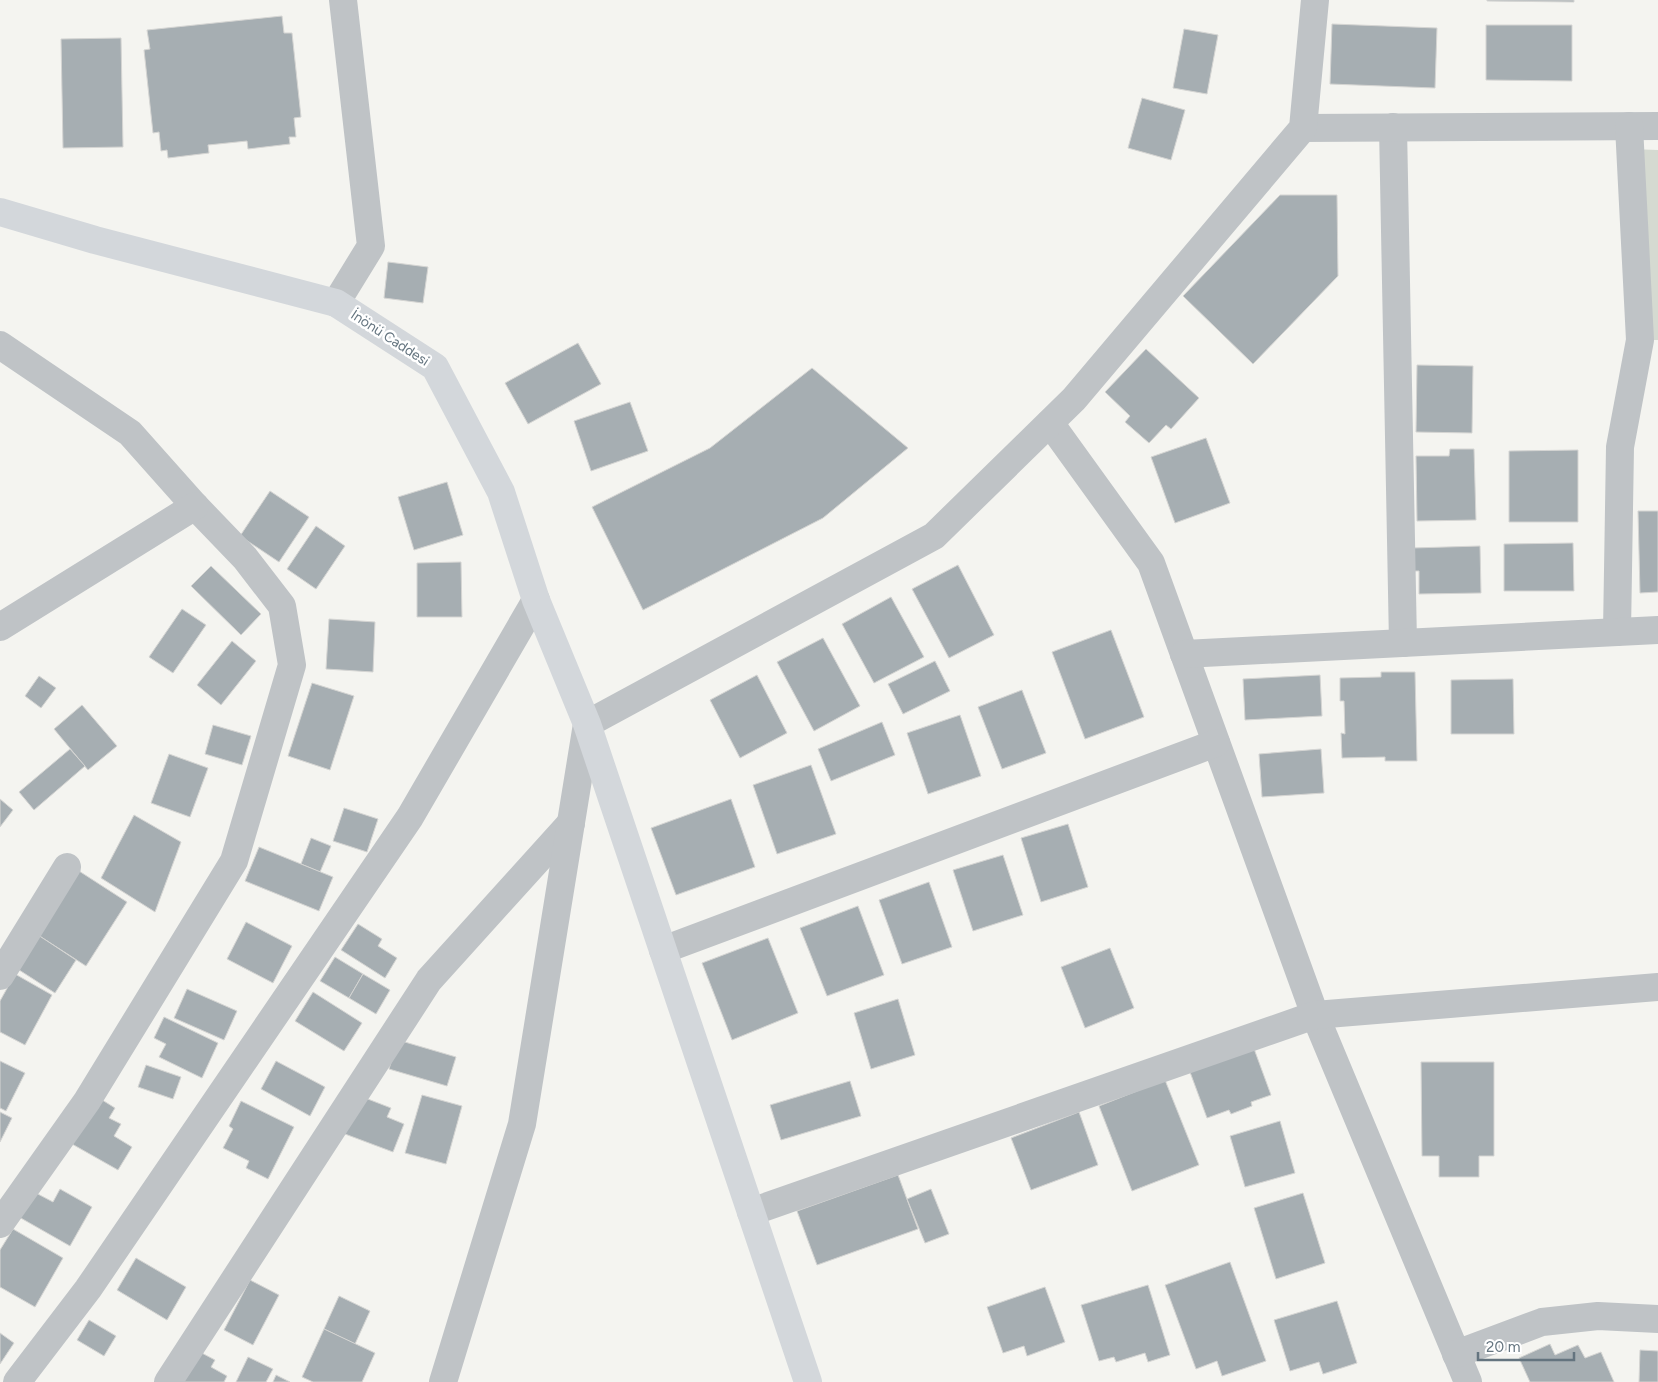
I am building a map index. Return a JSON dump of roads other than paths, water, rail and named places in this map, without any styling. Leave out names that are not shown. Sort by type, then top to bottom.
[{"type":"main road","name":"İnönü Caddesi","points":[[0,212],[96,240],[336,303],[435,367],[501,492],[536,600],[587,724],[808,1382]]},
{"type":"street","points":[[336,303],[371,246],[343,0]]},
{"type":"street","points":[[443,1382],[522,1124],[587,724],[934,536],[1050,423],[1074,399],[1303,128],[1315,0]]},
{"type":"street","points":[[1617,632],[1620,447],[1640,340],[1647,248],[1629,126]]},
{"type":"street","points":[[1303,128],[1658,126]]},
{"type":"street","points":[[1393,127],[1403,643]]},
{"type":"street","points":[[0,344],[130,433],[195,506],[245,558],[282,606],[292,665],[234,861],[87,1101],[0,1224]]},
{"type":"street","points":[[1050,423],[1151,563],[1315,1015],[1468,1382]]},
{"type":"street","points":[[0,627],[195,506]]},
{"type":"street","points":[[17,1382],[88,1289],[410,817],[536,600]]},
{"type":"street","points":[[1184,654],[1658,630]]},
{"type":"street","points":[[663,950],[1216,743]]},
{"type":"street","points":[[168,1382],[429,980],[571,823]]},
{"type":"street","points":[[0,976],[67,867]]},
{"type":"street","points":[[751,1212],[1315,1015],[1658,987]]},
{"type":"street","points":[[1456,1354],[1542,1322],[1598,1316],[1658,1319]]}]
